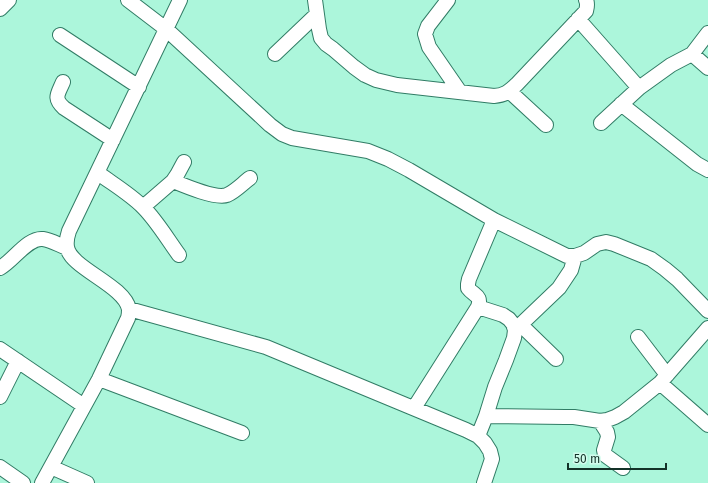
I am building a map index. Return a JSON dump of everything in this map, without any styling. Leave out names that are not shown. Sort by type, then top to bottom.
[{"type":"street","points":[[0,10],[9,0]]},
{"type":"street","points":[[128,0],[166,29],[282,134],[307,141],[368,151],[388,159],[494,220],[567,256],[575,256],[584,253],[597,244],[606,242],[651,259],[677,279],[708,309]]},
{"type":"street","points":[[42,483],[99,379],[128,318],[129,309],[125,301],[117,292],[72,258],[67,248],[66,239],[180,0]]},
{"type":"street","points":[[315,0],[321,38],[365,75],[376,80],[397,85],[494,96],[502,96],[509,91],[586,11],[588,2],[586,0]]},
{"type":"street","points":[[448,0],[428,26],[425,34],[429,47],[460,92]]},
{"type":"street","points":[[275,54],[317,14]]},
{"type":"street","points":[[578,19],[639,88]]},
{"type":"street","points":[[601,122],[639,88],[671,65],[692,54],[708,33]]},
{"type":"street","points":[[60,34],[139,87]]},
{"type":"street","points":[[692,54],[708,68]]},
{"type":"street","points":[[63,82],[57,96],[60,105],[114,140]]},
{"type":"street","points":[[509,91],[546,125]]},
{"type":"street","points":[[621,104],[698,164],[708,170]]},
{"type":"street","points":[[143,207],[173,181],[184,162]]},
{"type":"street","points":[[98,173],[143,207],[179,255]]},
{"type":"street","points":[[173,181],[213,195],[222,196],[229,194],[250,178]]},
{"type":"street","points":[[414,408],[478,307],[478,297],[468,288],[468,284],[494,220]]},
{"type":"street","points":[[0,268],[30,242],[37,239],[44,239],[67,248]]},
{"type":"street","points":[[478,436],[486,416],[494,387],[518,328],[559,288],[571,270],[575,256]]},
{"type":"street","points":[[478,307],[503,314],[556,359]]},
{"type":"street","points":[[129,309],[266,347],[466,430],[478,436],[490,451],[492,458],[484,483]]},
{"type":"street","points":[[486,416],[570,417],[600,421],[615,417],[624,412],[663,379],[708,328]]},
{"type":"street","points":[[638,337],[663,379],[708,425]]},
{"type":"street","points":[[0,349],[84,406]]},
{"type":"street","points":[[0,397],[18,361]]},
{"type":"street","points":[[99,379],[242,433]]},
{"type":"street","points":[[600,421],[607,432],[608,437],[604,450],[605,455],[623,468]]},
{"type":"street","points":[[0,467],[23,483]]},
{"type":"street","points":[[51,467],[87,483]]}]
